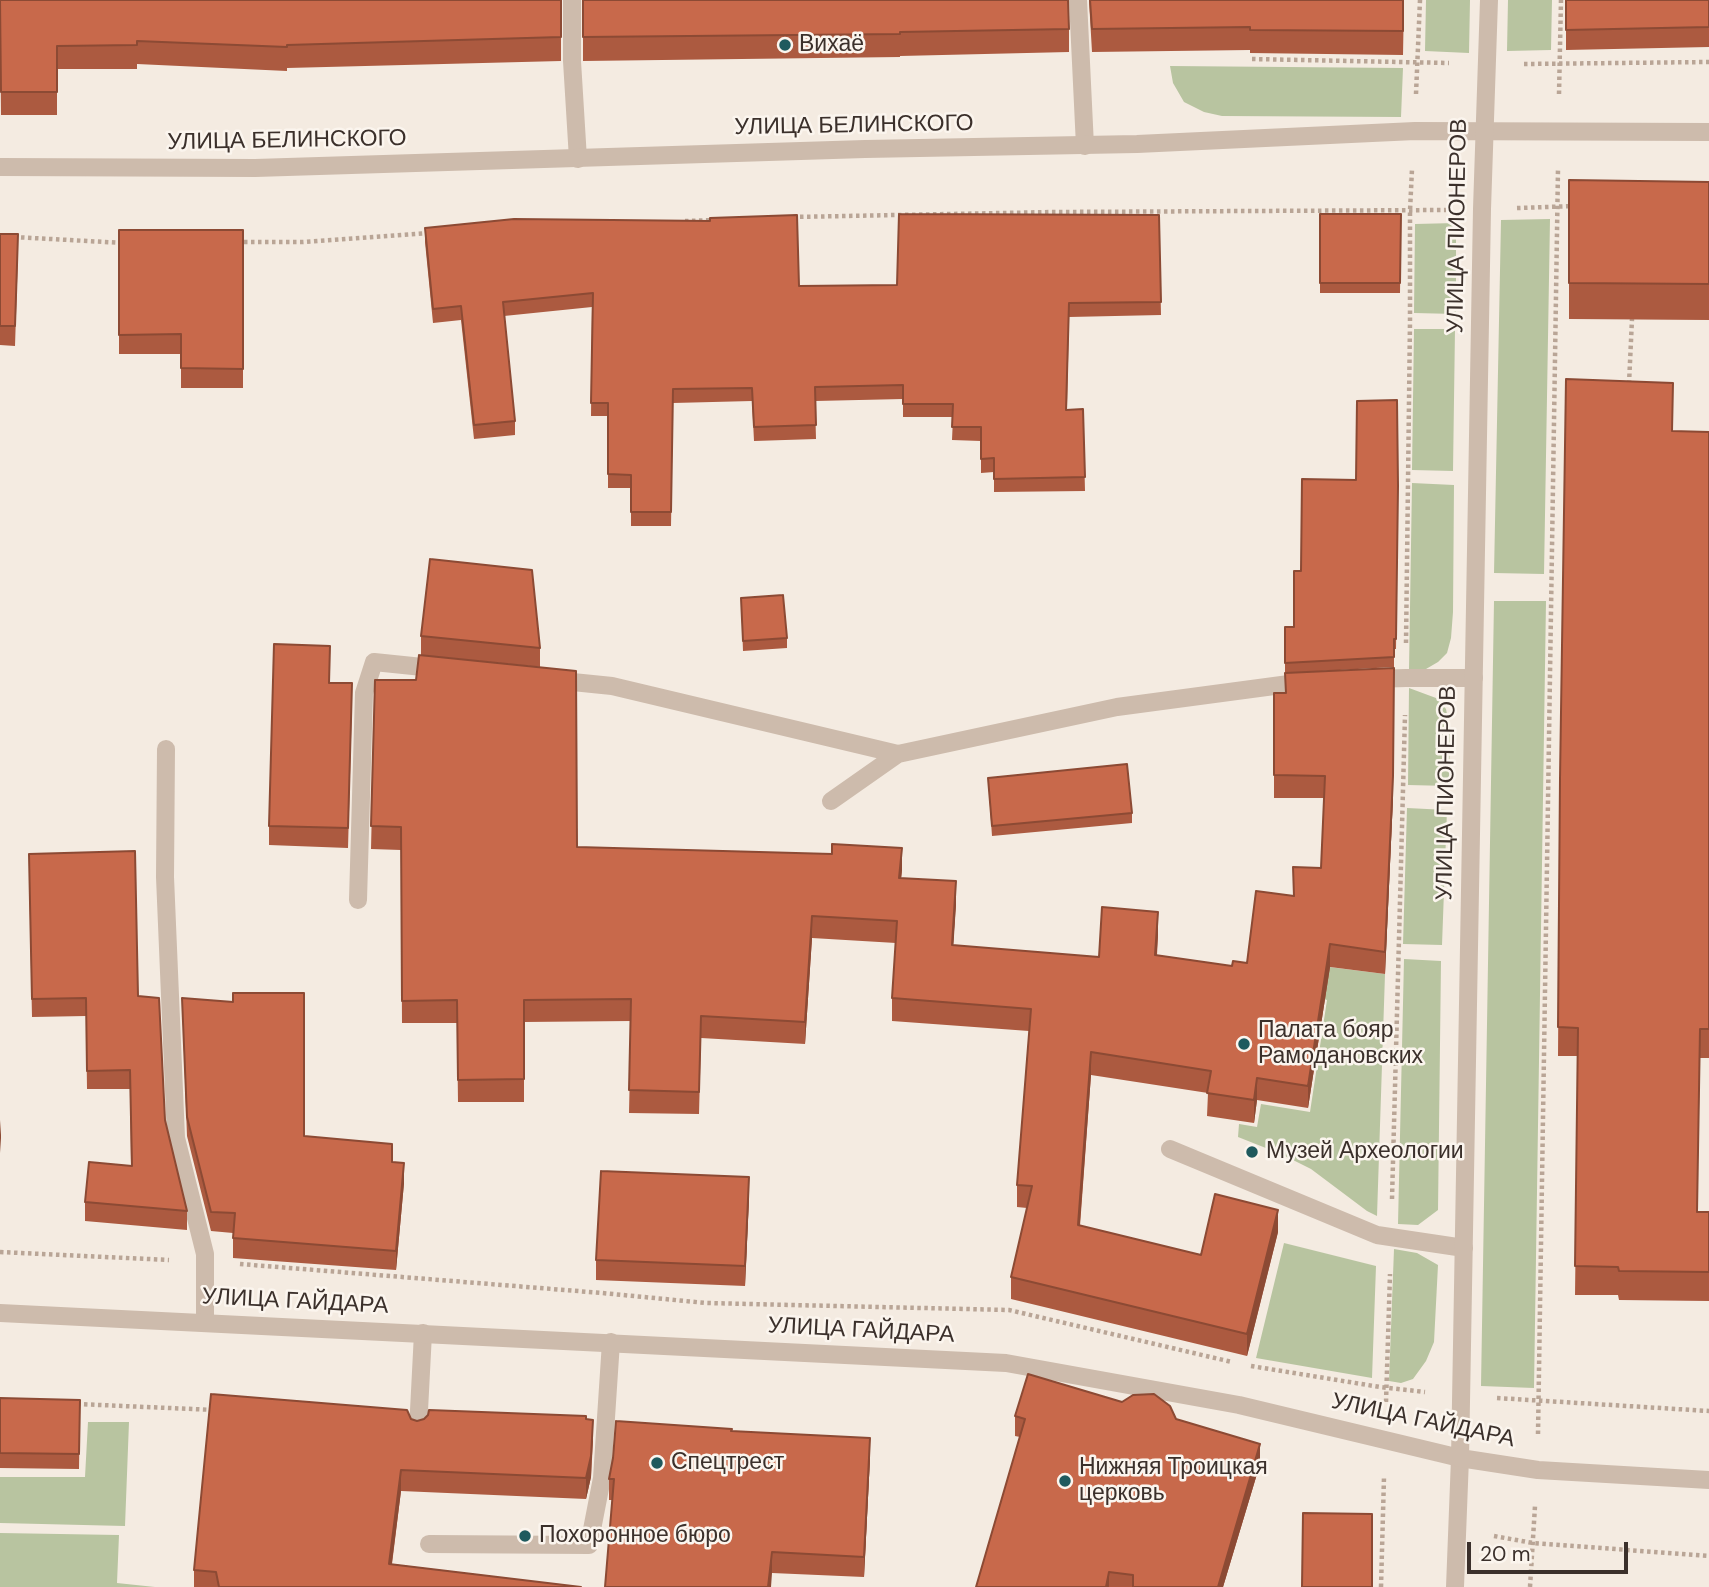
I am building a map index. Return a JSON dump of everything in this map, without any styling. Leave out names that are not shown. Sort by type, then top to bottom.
[{"type":"street","points":[[572,0],[572,61],[578,159]]},
{"type":"street","points":[[1078,0],[1085,146]]},
{"type":"street","name":"УЛИЦА ПИОНЕРОВ","points":[[1455,1587],[1460,1458],[1482,209],[1489,0]]},
{"type":"street","name":"УЛИЦА БЕЛИНСКОГО","points":[[0,167],[255,169],[865,149],[1085,146],[1415,131],[1709,132]]},
{"type":"street","points":[[358,900],[363,692],[374,662],[453,670]]},
{"type":"street","points":[[533,678],[612,686],[898,754]]},
{"type":"street","points":[[1354,681],[1474,678]]},
{"type":"street","points":[[831,801],[898,754],[1117,707],[1289,684],[1328,682]]},
{"type":"street","points":[[166,749],[165,877],[176,1139],[205,1254],[205,1322]]},
{"type":"street","points":[[1170,1149],[1377,1235],[1464,1248]]},
{"type":"street","name":"УЛИЦА ГАЙДАРА","points":[[0,1313],[1006,1363],[1239,1405],[1460,1458],[1538,1470],[1709,1480]]},
{"type":"street","points":[[418,1430],[423,1333]]},
{"type":"street","points":[[429,1544],[589,1545],[602,1478],[611,1342]]},
{"type":"path","points":[[1381,1587],[1406,678],[1410,211],[1420,0]]},
{"type":"path","points":[[1530,1587],[1538,1470],[1561,0]]},
{"type":"path","points":[[784,218],[1065,212],[1410,211],[1585,206]]},
{"type":"path","points":[[674,221],[715,220]]},
{"type":"path","points":[[232,242],[303,242],[429,233]]},
{"type":"path","points":[[14,237],[136,243]]},
{"type":"path","points":[[1629,387],[1632,319]]},
{"type":"path","points":[[69,1403],[219,1410]]},
{"type":"path","points":[[1457,1529],[1533,1544],[1709,1556]]},
{"type":"green space","points":[[1426,0],[1470,0],[1469,53],[1425,51]]},
{"type":"green space","points":[[1508,0],[1552,0],[1551,50],[1507,51]]},
{"type":"green space","points":[[1170,66],[1403,68],[1401,117],[1222,116],[1204,112],[1184,102],[1173,83]]},
{"type":"green space","points":[[1550,219],[1544,574],[1494,573],[1501,220]]},
{"type":"green space","points":[[1456,223],[1456,314],[1414,313],[1415,224]]},
{"type":"green space","points":[[1414,329],[1455,329],[1453,471],[1412,470]]},
{"type":"green space","points":[[1412,483],[1454,485],[1453,612],[1447,653],[1426,669],[1409,670]]},
{"type":"green space","points":[[1494,601],[1546,601],[1534,1388],[1481,1386]]},
{"type":"green space","points":[[1409,688],[1436,698],[1446,709],[1450,730],[1449,786],[1408,785]]},
{"type":"green space","points":[[1407,808],[1447,810],[1442,945],[1403,944]]},
{"type":"green space","points":[[1404,959],[1441,961],[1438,1210],[1418,1225],[1398,1224]]},
{"type":"green space","points":[[1321,966],[1385,974],[1377,1216],[1311,1169],[1238,1137],[1239,1124],[1257,1127],[1261,1104],[1310,1112],[1327,1000],[1317,997]]},
{"type":"green space","points":[[1284,1243],[1376,1266],[1372,1378],[1256,1358]]},
{"type":"green space","points":[[1394,1249],[1417,1253],[1438,1265],[1434,1342],[1426,1361],[1413,1379],[1401,1383],[1389,1381]]},
{"type":"green space","points":[[88,1422],[129,1422],[125,1526],[0,1523],[0,1477],[85,1477]]},
{"type":"green space","points":[[0,1533],[119,1535],[117,1583],[155,1587],[0,1587]]},
{"type":"building","points":[[0,0],[561,0],[561,37],[287,47],[137,41],[137,45],[57,46],[57,92],[1,92]]},
{"type":"building","points":[[583,0],[1068,0],[1069,29],[900,34],[583,37]]},
{"type":"building","points":[[1090,0],[1403,0],[1403,31],[1250,30],[1250,27],[1092,29]]},
{"type":"building","points":[[1566,0],[1709,0],[1709,27],[1566,30]]},
{"type":"building","points":[[1569,180],[1709,182],[1709,284],[1569,283]]},
{"type":"building","points":[[899,214],[1159,215],[1161,302],[1069,303],[1066,410],[1083,409],[1085,477],[994,479],[994,458],[981,459],[981,427],[952,427],[953,404],[903,404],[903,385],[815,387],[816,425],[754,427],[752,388],[673,389],[671,512],[631,512],[631,475],[608,474],[608,403],[591,403],[593,293],[503,302],[515,421],[474,425],[461,306],[433,309],[425,228],[514,219],[710,221],[710,218],[797,215],[799,286],[897,285]]},
{"type":"building","points":[[1320,214],[1401,214],[1400,283],[1320,283]]},
{"type":"building","points":[[119,230],[243,230],[243,369],[181,368],[181,334],[119,335]]},
{"type":"building","points":[[0,234],[18,234],[15,326],[0,326]]},
{"type":"building","points":[[1566,379],[1673,383],[1672,431],[1709,432],[1709,1029],[1700,1029],[1697,1212],[1709,1212],[1709,1272],[1619,1271],[1618,1267],[1575,1266],[1578,1028],[1558,1027]]},
{"type":"building","points":[[1397,400],[1394,657],[1285,663],[1285,627],[1294,627],[1294,571],[1301,571],[1302,479],[1356,480],[1357,401]]},
{"type":"building","points":[[430,559],[532,570],[540,648],[421,636]]},
{"type":"building","points":[[783,595],[787,638],[743,641],[741,598]]},
{"type":"building","points":[[274,644],[330,646],[329,683],[352,683],[348,828],[269,826]]},
{"type":"building","points":[[419,655],[576,671],[577,847],[832,854],[832,844],[902,848],[899,878],[956,881],[952,945],[1099,957],[1102,907],[1158,912],[1155,955],[1232,966],[1233,961],[1247,963],[1256,891],[1294,896],[1293,867],[1321,868],[1325,776],[1274,775],[1274,693],[1286,693],[1285,673],[1394,668],[1393,776],[1385,952],[1330,944],[1308,1086],[1257,1078],[1254,1100],[1207,1093],[1211,1071],[1091,1052],[1078,1225],[1201,1255],[1215,1194],[1278,1210],[1247,1334],[1011,1277],[1032,1186],[1017,1185],[1031,1009],[892,998],[897,921],[812,916],[805,1022],[701,1016],[699,1092],[629,1090],[631,999],[524,1000],[524,1079],[458,1080],[457,1000],[402,1001],[401,827],[371,826],[375,680],[416,680]]},
{"type":"building","points":[[1127,764],[1132,813],[992,826],[988,778]]},
{"type":"building","points":[[135,851],[138,996],[159,998],[165,1120],[187,1211],[85,1202],[89,1162],[132,1166],[130,1070],[87,1071],[86,998],[32,999],[29,854]]},
{"type":"building","points":[[233,993],[304,993],[304,1136],[392,1144],[392,1162],[404,1163],[396,1251],[233,1238],[235,1213],[211,1212],[187,1117],[182,998],[233,1002]]},
{"type":"building","points":[[601,1171],[749,1177],[745,1266],[596,1260]]},
{"type":"building","name":"Нижняя Троицкая церковь","points":[[1028,1374],[1122,1402],[1133,1395],[1154,1394],[1170,1406],[1176,1419],[1260,1444],[1218,1587],[1133,1587],[1133,1575],[1109,1572],[1106,1587],[976,1587],[1025,1419],[1015,1416]]},
{"type":"building","points":[[211,1394],[407,1410],[411,1419],[417,1421],[424,1419],[429,1410],[586,1416],[586,1419],[593,1420],[591,1456],[586,1478],[401,1470],[389,1564],[581,1587],[219,1587],[216,1572],[194,1570]]},
{"type":"building","points":[[0,1398],[80,1400],[79,1454],[0,1453]]},
{"type":"building","points":[[616,1421],[732,1429],[731,1431],[870,1438],[864,1557],[772,1552],[768,1587],[605,1587],[614,1479],[609,1479]]},
{"type":"building","points":[[1303,1513],[1372,1514],[1372,1587],[1302,1587]]},
{"type":"place","name":"Вихаё","points":[[785,45]]},
{"type":"place","name":"Палата бояр Рамодановских","points":[[1244,1044]]},
{"type":"place","name":"Музей Археологии","points":[[1252,1152]]},
{"type":"place","name":"Спецтрест","points":[[657,1463]]},
{"type":"place","name":"Нижняя Троицкая церковь","points":[[1065,1481]]},
{"type":"place","name":"Похоронное бюро","points":[[525,1536]]}]
